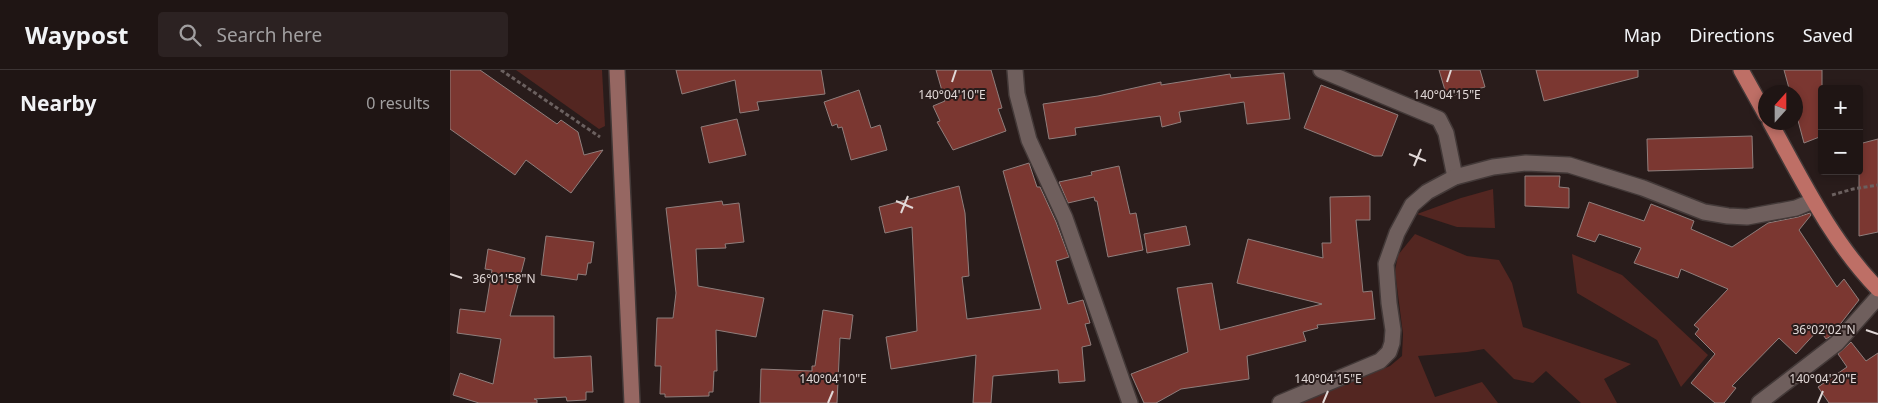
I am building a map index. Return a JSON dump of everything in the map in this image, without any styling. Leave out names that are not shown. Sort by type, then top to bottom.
[{"type":"main road","points":[[1741,70],[1758,101]]},
{"type":"main road","points":[[1774,130],[1813,201],[1852,261],[1878,289]]},
{"type":"street","points":[[616,70],[632,403]]},
{"type":"street","points":[[1015,70],[1017,94],[1029,140],[1065,218],[1130,403]]},
{"type":"street","points":[[1320,70],[1439,119],[1446,133],[1455,178]]},
{"type":"street","points":[[1280,403],[1380,361],[1389,352],[1394,330],[1389,303],[1386,264],[1398,233],[1412,205],[1427,192],[1455,178],[1493,167],[1509,165],[1569,165],[1643,188],[1704,212],[1728,216],[1747,217],[1796,208],[1813,201]]},
{"type":"street","points":[[1759,403],[1837,343],[1878,297]]},
{"type":"path","points":[[501,70],[620,151]]},
{"type":"path","points":[[1813,201],[1853,189],[1878,185]]},
{"type":"shaded area","points":[[516,70],[602,70],[605,126],[599,129]]},
{"type":"shaded area","points":[[1493,189],[1495,228],[1457,227],[1417,214],[1461,198]]},
{"type":"shaded area","points":[[1415,234],[1467,256],[1499,260],[1512,283],[1523,327],[1631,364],[1604,379],[1617,403],[1581,403],[1546,371],[1533,383],[1514,379],[1484,349],[1418,356],[1435,397],[1482,382],[1498,403],[1299,403],[1390,366],[1402,356],[1403,334],[1395,271],[1398,255]]},
{"type":"shaded area","points":[[1572,254],[1622,275],[1708,355],[1681,387],[1657,340],[1577,293]]},
{"type":"building","points":[[450,70],[480,70],[557,124],[561,120],[578,132],[584,155],[603,150],[571,193],[526,160],[515,175],[450,129]]},
{"type":"building","points":[[676,70],[821,70],[825,94],[757,102],[759,110],[740,113],[735,80],[682,94]]},
{"type":"building","points":[[936,70],[991,70],[1002,108],[998,109],[1006,131],[953,150],[937,122],[940,121],[933,106],[945,101]]},
{"type":"building","points":[[1439,70],[1480,70],[1485,87],[1447,97]]},
{"type":"building","points":[[1536,70],[1638,70],[1638,77],[1544,101]]},
{"type":"building","points":[[1784,70],[1822,70],[1822,85],[1818,85],[1818,138],[1804,143],[1801,130],[1803,130],[1803,85],[1788,85]]},
{"type":"building","points":[[1284,73],[1290,119],[1247,124],[1244,102],[1179,112],[1181,122],[1162,127],[1160,116],[1075,128],[1076,135],[1049,139],[1043,104],[1098,96],[1161,82],[1161,85],[1230,74],[1231,78]]},
{"type":"building","points":[[1321,85],[1398,115],[1382,156],[1374,156],[1304,128]]},
{"type":"building","points":[[859,90],[871,128],[880,125],[887,150],[851,160],[842,127],[838,128],[837,124],[832,126],[824,102]]},
{"type":"building","points":[[737,119],[746,155],[709,163],[701,127]]},
{"type":"building","points":[[1752,136],[1753,168],[1648,171],[1647,139]]},
{"type":"building","points":[[1878,139],[1878,232],[1859,236],[1859,175],[1863,175],[1863,143]]},
{"type":"building","points":[[1029,163],[1037,187],[1040,187],[1056,222],[1069,257],[1056,261],[1068,304],[1083,300],[1090,323],[1085,324],[1091,345],[1082,347],[1085,381],[1059,383],[1058,370],[993,376],[991,403],[973,403],[976,355],[891,369],[886,337],[917,331],[912,227],[885,233],[879,207],[959,186],[965,213],[969,276],[962,277],[967,319],[1041,309],[1003,171]]},
{"type":"building","points":[[1119,166],[1130,214],[1136,213],[1143,250],[1108,257],[1097,201],[1095,201],[1094,197],[1068,203],[1059,182],[1092,175],[1091,172]]},
{"type":"building","points":[[1525,176],[1560,176],[1559,187],[1569,188],[1569,208],[1525,206]]},
{"type":"building","points":[[1370,196],[1370,220],[1356,220],[1363,292],[1372,291],[1375,319],[1317,325],[1318,328],[1303,332],[1306,341],[1247,356],[1249,379],[1181,389],[1156,403],[1144,403],[1131,374],[1188,352],[1177,288],[1212,283],[1220,330],[1322,304],[1237,283],[1248,239],[1323,258],[1322,243],[1331,243],[1330,197]]},
{"type":"building","points":[[722,201],[723,205],[739,203],[744,242],[725,244],[726,248],[696,249],[698,286],[764,298],[756,337],[716,330],[717,371],[714,371],[713,392],[709,392],[709,396],[665,397],[665,394],[660,394],[661,366],[655,366],[657,318],[673,318],[676,293],[666,208]]},
{"type":"building","points":[[1589,202],[1644,221],[1651,204],[1694,221],[1691,229],[1732,247],[1768,223],[1810,213],[1811,215],[1799,230],[1837,287],[1844,279],[1859,300],[1831,336],[1826,339],[1819,329],[1796,354],[1779,338],[1732,386],[1736,388],[1724,403],[1715,403],[1691,383],[1715,354],[1695,334],[1699,329],[1694,325],[1728,289],[1681,269],[1678,278],[1634,263],[1641,248],[1599,234],[1595,242],[1577,236]]},
{"type":"building","points":[[1186,226],[1190,245],[1147,253],[1144,234]]},
{"type":"building","points":[[546,236],[594,242],[591,263],[588,263],[586,275],[578,274],[577,280],[541,275]]},
{"type":"building","points":[[488,249],[525,258],[510,316],[554,316],[554,358],[591,356],[593,392],[586,392],[586,400],[567,401],[566,397],[534,399],[537,400],[537,403],[479,403],[453,395],[460,373],[493,384],[501,339],[457,333],[460,309],[485,312],[492,270],[485,269]]},
{"type":"building","points":[[823,310],[853,315],[850,339],[840,338],[837,403],[760,403],[761,369],[812,371],[812,366],[815,366]]},
{"type":"building","points":[[1851,342],[1866,361],[1878,353],[1878,403],[1829,403],[1818,387],[1847,367],[1838,354]]}]
